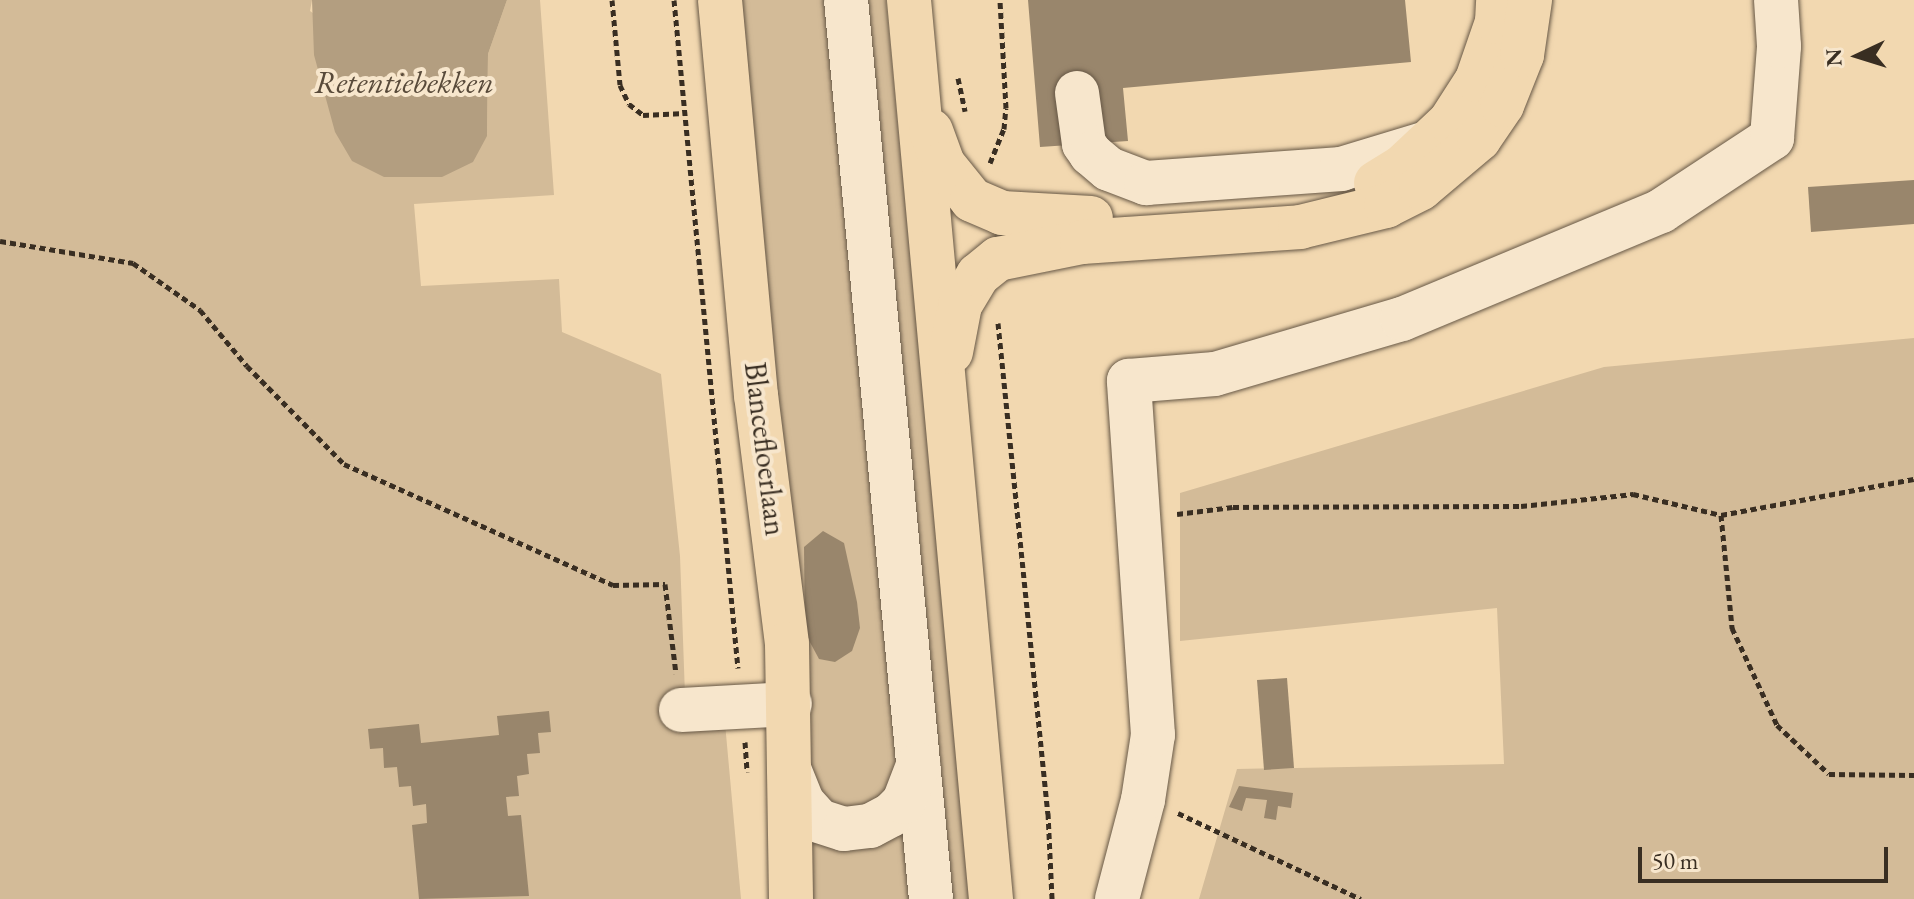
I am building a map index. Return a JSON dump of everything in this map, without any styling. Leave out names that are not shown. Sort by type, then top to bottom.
[{"type":"main road","name":"Blancefloerlaan","points":[[720,0],[790,704],[769,775],[791,899]]},
{"type":"main road","points":[[909,0],[991,899]]},
{"type":"main road","points":[[919,99],[943,164],[972,200],[1002,213],[1045,219],[1288,205],[1368,187],[1434,140],[1477,80],[1497,22],[1498,0]]},
{"type":"main road","points":[[943,398],[960,305],[978,275],[998,259],[1036,247],[1300,227],[1386,206],[1421,188],[1479,139],[1502,105],[1522,55],[1530,0]]},
{"type":"street","points":[[846,0],[931,899]]},
{"type":"street","points":[[1117,899],[1143,800],[1153,735],[1129,381],[1215,374],[1402,319],[1661,211],[1772,138],[1779,46],[1776,0]]},
{"type":"street","points":[[1077,93],[1084,144],[1091,154],[1109,169],[1146,183],[1341,169],[1434,140]]},
{"type":"street","points":[[681,710],[790,704]]},
{"type":"street","points":[[769,775],[819,821],[844,829],[870,826],[891,815],[904,802],[918,765]]},
{"type":"path","points":[[612,0],[620,85],[629,104],[643,115],[685,113]]},
{"type":"path","points":[[674,0],[741,706],[769,775]]},
{"type":"path","points":[[972,200],[1004,129],[1000,0]]},
{"type":"path","points":[[956,71],[968,125]]},
{"type":"path","points":[[0,241],[133,263],[200,310],[247,366],[344,464],[613,585],[665,584],[681,710]]},
{"type":"path","points":[[978,275],[995,310],[1004,349],[1052,899]]},
{"type":"path","points":[[1140,519],[1233,507],[1521,506],[1633,494],[1721,515],[1914,479]]},
{"type":"path","points":[[1721,515],[1732,628],[1777,725],[1829,774],[1914,775]]},
{"type":"path","points":[[1143,800],[1361,899]]},
{"type":"shaded area","points":[[0,0],[312,0],[310,11],[487,136],[488,54],[507,0],[540,0],[554,195],[414,204],[421,286],[559,279],[562,332],[661,374],[680,556],[686,723],[725,723],[741,899],[0,899]]},
{"type":"shaded area","points":[[735,0],[886,0],[971,899],[798,899]]},
{"type":"shaded area","points":[[1914,338],[1914,899],[1199,899],[1237,769],[1504,764],[1497,608],[1180,641],[1180,493],[1604,367]]},
{"type":"water","name":"Retentiebekken","points":[[312,0],[507,0],[488,54],[487,136],[473,162],[442,177],[384,177],[352,161],[335,132],[314,55]]},
{"type":"building","points":[[1028,0],[1405,0],[1411,62],[1123,88],[1128,141],[1040,147]]},
{"type":"building","points":[[1914,180],[1914,224],[1811,232],[1808,187]]},
{"type":"building","points":[[823,531],[844,543],[860,628],[852,651],[835,662],[819,659],[805,633],[804,547]]},
{"type":"building","points":[[1287,678],[1294,768],[1264,770],[1257,680]]},
{"type":"building","points":[[549,711],[551,732],[538,733],[540,753],[527,754],[529,774],[517,776],[519,796],[506,797],[508,816],[521,815],[529,896],[419,899],[412,825],[427,823],[426,804],[413,806],[411,786],[399,787],[397,767],[384,768],[383,748],[370,749],[368,729],[419,724],[421,743],[499,735],[497,716]]},
{"type":"building","points":[[1239,786],[1293,793],[1291,808],[1278,806],[1276,820],[1264,818],[1267,800],[1246,798],[1242,811],[1229,807]]}]
